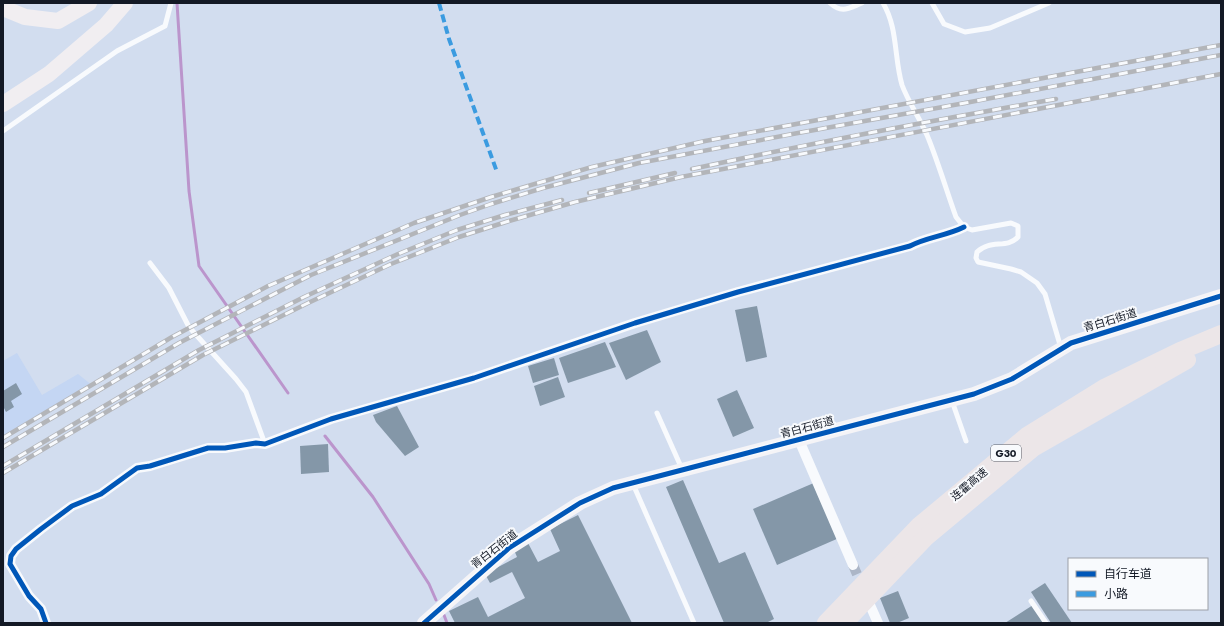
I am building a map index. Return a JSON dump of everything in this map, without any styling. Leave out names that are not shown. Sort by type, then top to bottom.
[{"type":"highway","name":"连霍高速","points":[[826,623],[919,526],[1027,436],[1106,387],[1180,350],[1221,334]]},
{"type":"highway","name":"连霍高速","points":[[844,623],[926,537],[1033,448],[1185,360],[1221,347]]},
{"type":"main road","points":[[3,8],[25,17],[58,20],[89,3]]},
{"type":"main road","points":[[3,104],[49,74],[106,25],[125,3]]},
{"type":"street","points":[[46,623],[41,609],[29,596],[10,564],[11,556],[22,543],[72,506],[101,494],[137,468],[150,466],[208,448],[225,448],[256,443],[265,444],[331,419],[474,378],[635,323],[738,292],[910,246],[917,242],[964,228]]},
{"type":"street","name":"青白石街道","points":[[424,623],[509,548],[580,503],[613,488],[974,394],[1012,379],[1071,343],[1221,296]]},
{"type":"street","points":[[800,440],[853,565]]},
{"type":"street","points":[[870,605],[878,623]]},
{"type":"lane","points":[[3,131],[118,51],[165,26],[171,3]]},
{"type":"lane","points":[[830,3],[841,10],[862,3]]},
{"type":"lane","points":[[883,3],[887,10],[892,27],[902,86],[929,139],[956,217],[964,228],[972,230],[1011,223],[1018,226],[1018,237],[1013,242],[983,246],[977,252],[976,258],[978,262],[1011,268],[1021,272],[1037,283],[1045,294],[1061,349]]},
{"type":"lane","points":[[932,3],[944,24],[965,32],[990,28],[1049,3]]},
{"type":"lane","points":[[150,263],[169,288],[189,327],[246,392],[265,444]]},
{"type":"lane","points":[[951,400],[966,441]]},
{"type":"lane","points":[[657,413],[682,470]]},
{"type":"lane","points":[[632,483],[694,623]]},
{"type":"lane","points":[[1031,601],[1046,623]]},
{"type":"shaded area","points":[[17,353],[42,395],[78,374],[93,386],[3,438],[3,361]]},
{"type":"building","points":[[757,306],[767,357],[746,362],[735,310]]},
{"type":"building","points":[[647,330],[661,362],[626,380],[609,343]]},
{"type":"building","points":[[605,342],[616,367],[568,383],[559,358]]},
{"type":"building","points":[[554,358],[559,375],[533,383],[528,366]]},
{"type":"building","points":[[558,377],[565,397],[540,406],[534,386]]},
{"type":"building","points":[[16,383],[22,394],[11,401],[14,407],[6,412],[3,406],[3,391]]},
{"type":"building","points":[[737,390],[754,428],[733,437],[717,399]]},
{"type":"building","points":[[397,406],[419,447],[405,456],[376,422],[373,415]]},
{"type":"building","points":[[328,444],[329,472],[301,474],[300,446]]},
{"type":"building","points":[[683,480],[719,563],[745,552],[774,619],[766,623],[724,623],[666,487]]},
{"type":"building","points":[[816,482],[839,538],[777,565],[753,509]]},
{"type":"building","points":[[578,515],[632,623],[455,623],[449,611],[478,597],[488,617],[525,598],[512,572],[490,583],[485,574],[517,557],[514,550],[528,543],[538,562],[560,551],[550,529]]},
{"type":"building","points":[[1045,583],[1072,623],[1051,623],[1031,592]]},
{"type":"building","points":[[898,591],[909,618],[897,623],[890,623],[880,598]]},
{"type":"building","points":[[1033,605],[1044,623],[1005,623]]},
{"type":"waterway","points":[[177,3],[189,191],[199,266],[288,393]]},
{"type":"waterway","points":[[325,436],[373,497],[429,584],[436,600]]},
{"type":"waterway","points":[[444,615],[447,623]]},
{"type":"tunnel","points":[[853,565],[863,588]]},
{"type":"railway","points":[[3,438],[172,337],[268,286],[414,223],[491,197],[592,167],[705,141],[1221,45]]},
{"type":"railway","points":[[3,447],[179,343],[311,275],[491,204],[543,188],[639,163],[1221,55]]},
{"type":"railway","points":[[3,473],[203,355],[391,264],[459,237],[575,202],[681,177],[1221,74]]},
{"type":"railway","points":[[692,169],[874,132],[1056,99]]},
{"type":"railway","points":[[589,193],[675,173]]},
{"type":"railway","points":[[3,466],[199,350],[304,297],[398,254],[457,230],[505,215],[562,200]]},
{"type":"marked path","points":[[439,3],[449,39],[497,172]]},
{"type":"cycle path","points":[[46,623],[41,609],[29,596],[10,564],[11,556],[16,549],[72,506],[101,494],[137,468],[150,466],[208,448],[225,448],[256,443],[265,444],[331,419],[474,378],[635,323],[738,292],[910,246],[923,240],[964,227]]},
{"type":"cycle path","points":[[424,623],[509,548],[580,503],[613,488],[974,394],[1012,379],[1071,343],[1221,296]]}]
